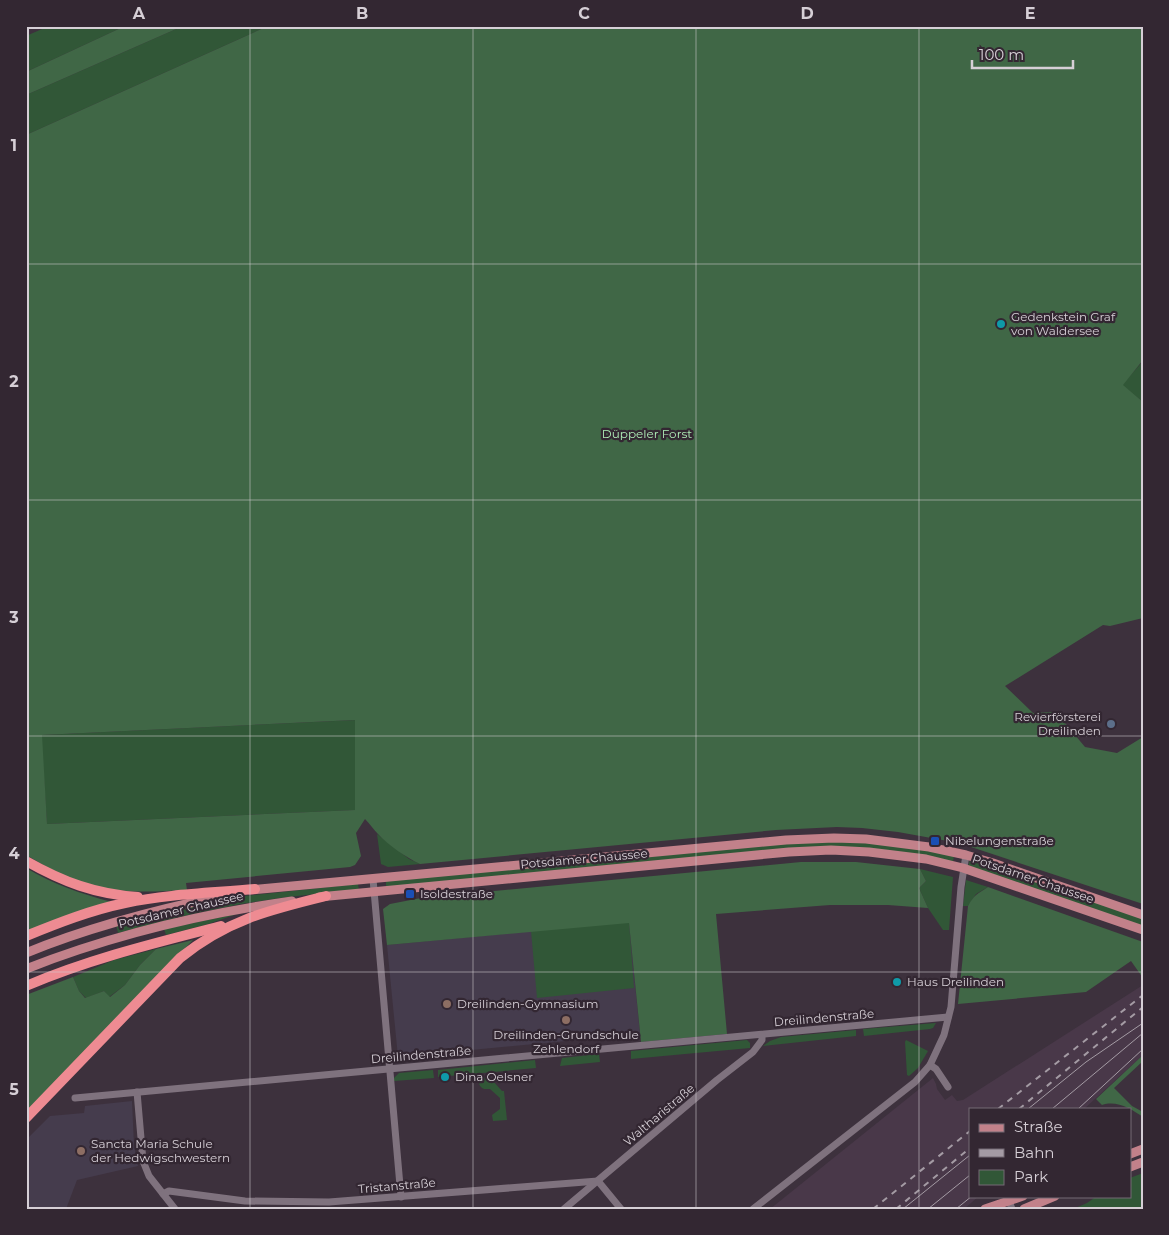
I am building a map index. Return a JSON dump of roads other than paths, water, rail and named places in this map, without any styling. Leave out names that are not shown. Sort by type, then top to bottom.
[{"type":"highway","points":[[26,861],[62,880],[93,891],[154,898]]},
{"type":"highway","points":[[26,936],[123,903],[154,898],[256,889]]},
{"type":"highway","points":[[26,986],[89,962],[162,940],[236,922],[280,907],[326,896]]},
{"type":"highway","points":[[26,1118],[180,958],[209,936],[236,922]]},
{"type":"main road","name":"Potsdamer Chaussee","points":[[26,953],[84,932],[148,913],[256,889],[808,838],[866,839],[896,842],[966,855],[1143,915]]},
{"type":"main road","name":"Potsdamer Chaussee","points":[[26,969],[69,952],[163,924],[253,906],[326,896],[807,851],[888,853],[926,859],[963,868],[1143,930]]},
{"type":"main road","points":[[1024,1209],[1050,1198]]},
{"type":"main road","points":[[985,1209],[1011,1205]]},
{"type":"street","points":[[753,1209],[915,1082],[930,1065],[944,1035],[951,1007],[963,868],[966,855]]},
{"type":"street","points":[[373,879],[401,1197]]},
{"type":"street","name":"Dreilindenstraße","points":[[75,1098],[948,1017]]},
{"type":"street","name":"Waltharistraße","points":[[564,1209],[716,1080],[753,1052],[762,1040],[762,1035]]},
{"type":"street","points":[[930,1065],[936,1069],[948,1087]]},
{"type":"street","points":[[137,1092],[143,1161],[149,1176],[175,1209]]},
{"type":"street","points":[[598,1181],[621,1209]]},
{"type":"street","name":"Tristanstraße","points":[[162,1194],[169,1191],[238,1200],[293,1203],[359,1201],[598,1181]]},
{"type":"tram line","points":[[1029,1108],[1086,1062],[1143,1023]]},
{"type":"tram line","points":[[1053,1108],[1143,1033]]},
{"type":"tram line","points":[[1079,1108],[1143,1049]]},
{"type":"tram line","points":[[903,1209],[969,1156]]},
{"type":"tram line","points":[[928,1209],[969,1176]]},
{"type":"tram line","points":[[956,1209],[970,1198]]},
{"type":"railway","points":[[999,1108],[1143,995]]},
{"type":"railway","points":[[1020,1108],[1143,1007]]},
{"type":"railway","points":[[873,1209],[969,1132]]},
{"type":"railway","points":[[896,1209],[969,1149]]},
{"type":"place","name":"Gedenkstein Graf von Waldersee","points":[[1001,324]]},
{"type":"place","name":"Revierförsterei Dreilinden","points":[[1111,724]]},
{"type":"place","name":"Nibelungenstraße","points":[[935,841]]},
{"type":"place","name":"Isoldestraße","points":[[410,894]]},
{"type":"place","name":"Haus Dreilinden","points":[[897,982]]},
{"type":"place","name":"Dreilinden-Gymnasium","points":[[447,1004]]},
{"type":"place","name":"Dreilinden-Grundschule Zehlendorf","points":[[566,1020]]},
{"type":"place","name":"Dina Oelsner","points":[[445,1077]]},
{"type":"place","name":"Sancta Maria Schule der Hedwigschwestern","points":[[81,1151]]},
{"type":"park label","name":"Düppeler Forst","points":[[647,434]]}]
